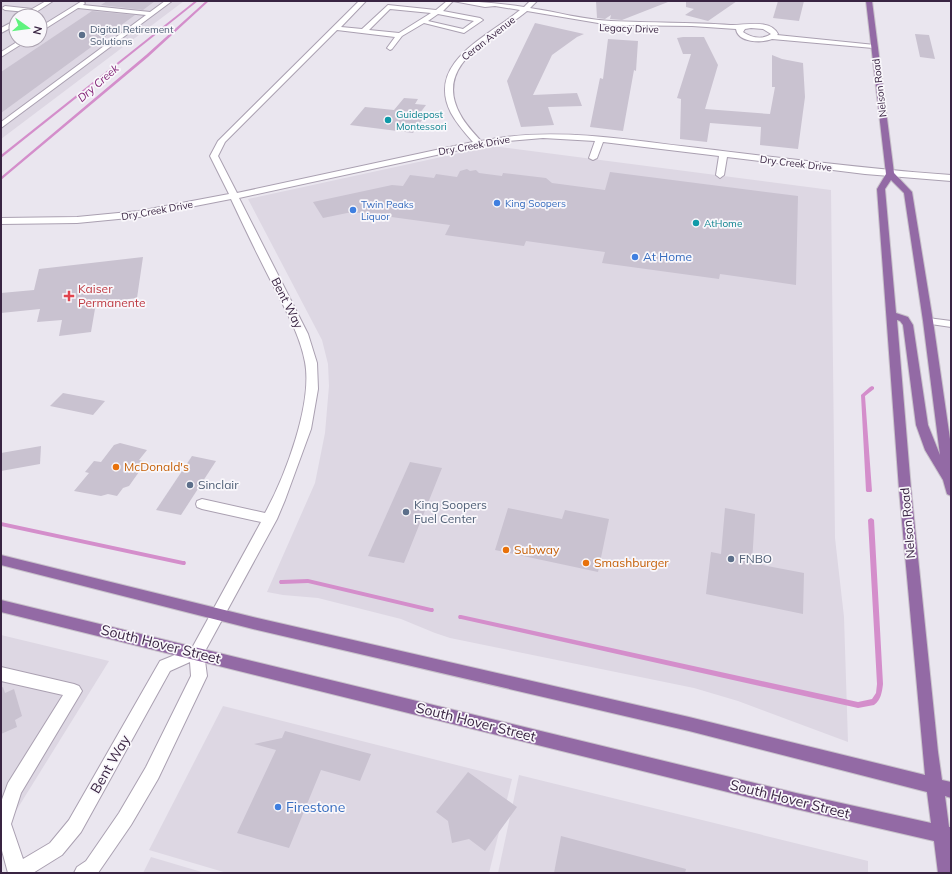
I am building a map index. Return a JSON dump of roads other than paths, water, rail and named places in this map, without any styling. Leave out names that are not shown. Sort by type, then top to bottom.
[{"type":"main road","name":"Nelson Road","points":[[869,1],[890,174],[881,189],[890,314],[909,529],[943,788],[947,873]]},
{"type":"main road","points":[[890,174],[908,192],[928,321],[950,486]]},
{"type":"main road","points":[[890,314],[904,319],[908,325],[922,425],[931,450],[950,486]]},
{"type":"main road","points":[[1,560],[218,614],[682,722],[943,788]]},
{"type":"main road","name":"South Hover Street","points":[[1,606],[551,741],[946,835]]},
{"type":"street","points":[[38,8],[50,1]]},
{"type":"street","points":[[48,25],[85,1]]},
{"type":"street","points":[[1,126],[169,1]]},
{"type":"street","name":"Bent Way","points":[[18,873],[56,849],[75,826],[165,666],[197,653],[270,519],[284,487],[304,429],[312,389],[312,372],[308,348],[303,334],[214,156],[222,141],[363,1]]},
{"type":"street","points":[[390,48],[400,35],[437,12],[450,1]]},
{"type":"street","name":"Legacy Drive","points":[[456,1],[485,4],[489,8],[522,11],[607,28],[741,30]]},
{"type":"street","name":"Ceran Avenue","points":[[478,143],[463,126],[451,104],[448,86],[450,76],[456,64],[466,53],[534,1]]},
{"type":"street","points":[[76,6],[152,14]]},
{"type":"street","points":[[364,32],[388,7],[437,12],[480,20],[464,31],[422,21]]},
{"type":"street","points":[[773,34],[767,39],[755,39],[744,36],[741,30],[758,26],[773,34],[873,43]]},
{"type":"street","points":[[1,31],[8,27]]},
{"type":"street","points":[[335,28],[400,35]]},
{"type":"street","points":[[1,55],[12,48]]},
{"type":"street","name":"Dry Creek Drive","points":[[1,221],[55,221],[121,216],[234,196],[478,143],[531,136],[600,139],[890,174],[951,178]]},
{"type":"street","points":[[593,158],[600,139]]},
{"type":"street","points":[[720,175],[724,154]]},
{"type":"street","points":[[928,321],[951,324]]},
{"type":"street","points":[[202,504],[270,519]]},
{"type":"street","points":[[83,873],[92,867],[125,819],[152,773],[199,676],[197,653]]},
{"type":"street","points":[[1,674],[74,691],[14,789],[2,824],[18,873]]},
{"type":"waterway","points":[[1,157],[197,1]]},
{"type":"waterway","name":"Dry Creek","points":[[1,179],[147,56],[208,1]]},
{"type":"waterway","points":[[869,491],[863,395],[872,388]]},
{"type":"waterway","points":[[461,617],[858,705],[874,702],[879,694],[880,684],[871,520]]},
{"type":"waterway","points":[[1,524],[183,563]]},
{"type":"waterway","points":[[282,582],[308,581],[431,610]]},
{"type":"place","name":"Digital Retirement Solutions","points":[[82,35]]},
{"type":"place","name":"Guidepost Montessori","points":[[388,120]]},
{"type":"place","name":"King Soopers","points":[[497,203]]},
{"type":"place","name":"Twin Peaks Liquor","points":[[353,210]]},
{"type":"place","name":"AtHome","points":[[696,223]]},
{"type":"place","name":"At Home","points":[[635,257]]},
{"type":"place","name":"Kaiser Permanente","points":[[69,296]]},
{"type":"place","name":"McDonald's","points":[[116,467]]},
{"type":"place","name":"Sinclair","points":[[190,485]]},
{"type":"place","name":"King Soopers Fuel Center","points":[[406,512]]},
{"type":"place","name":"Subway","points":[[506,550]]},
{"type":"place","name":"FNBO","points":[[731,559]]},
{"type":"place","name":"Smashburger","points":[[586,563]]},
{"type":"place","name":"Firestone","points":[[278,807]]}]
